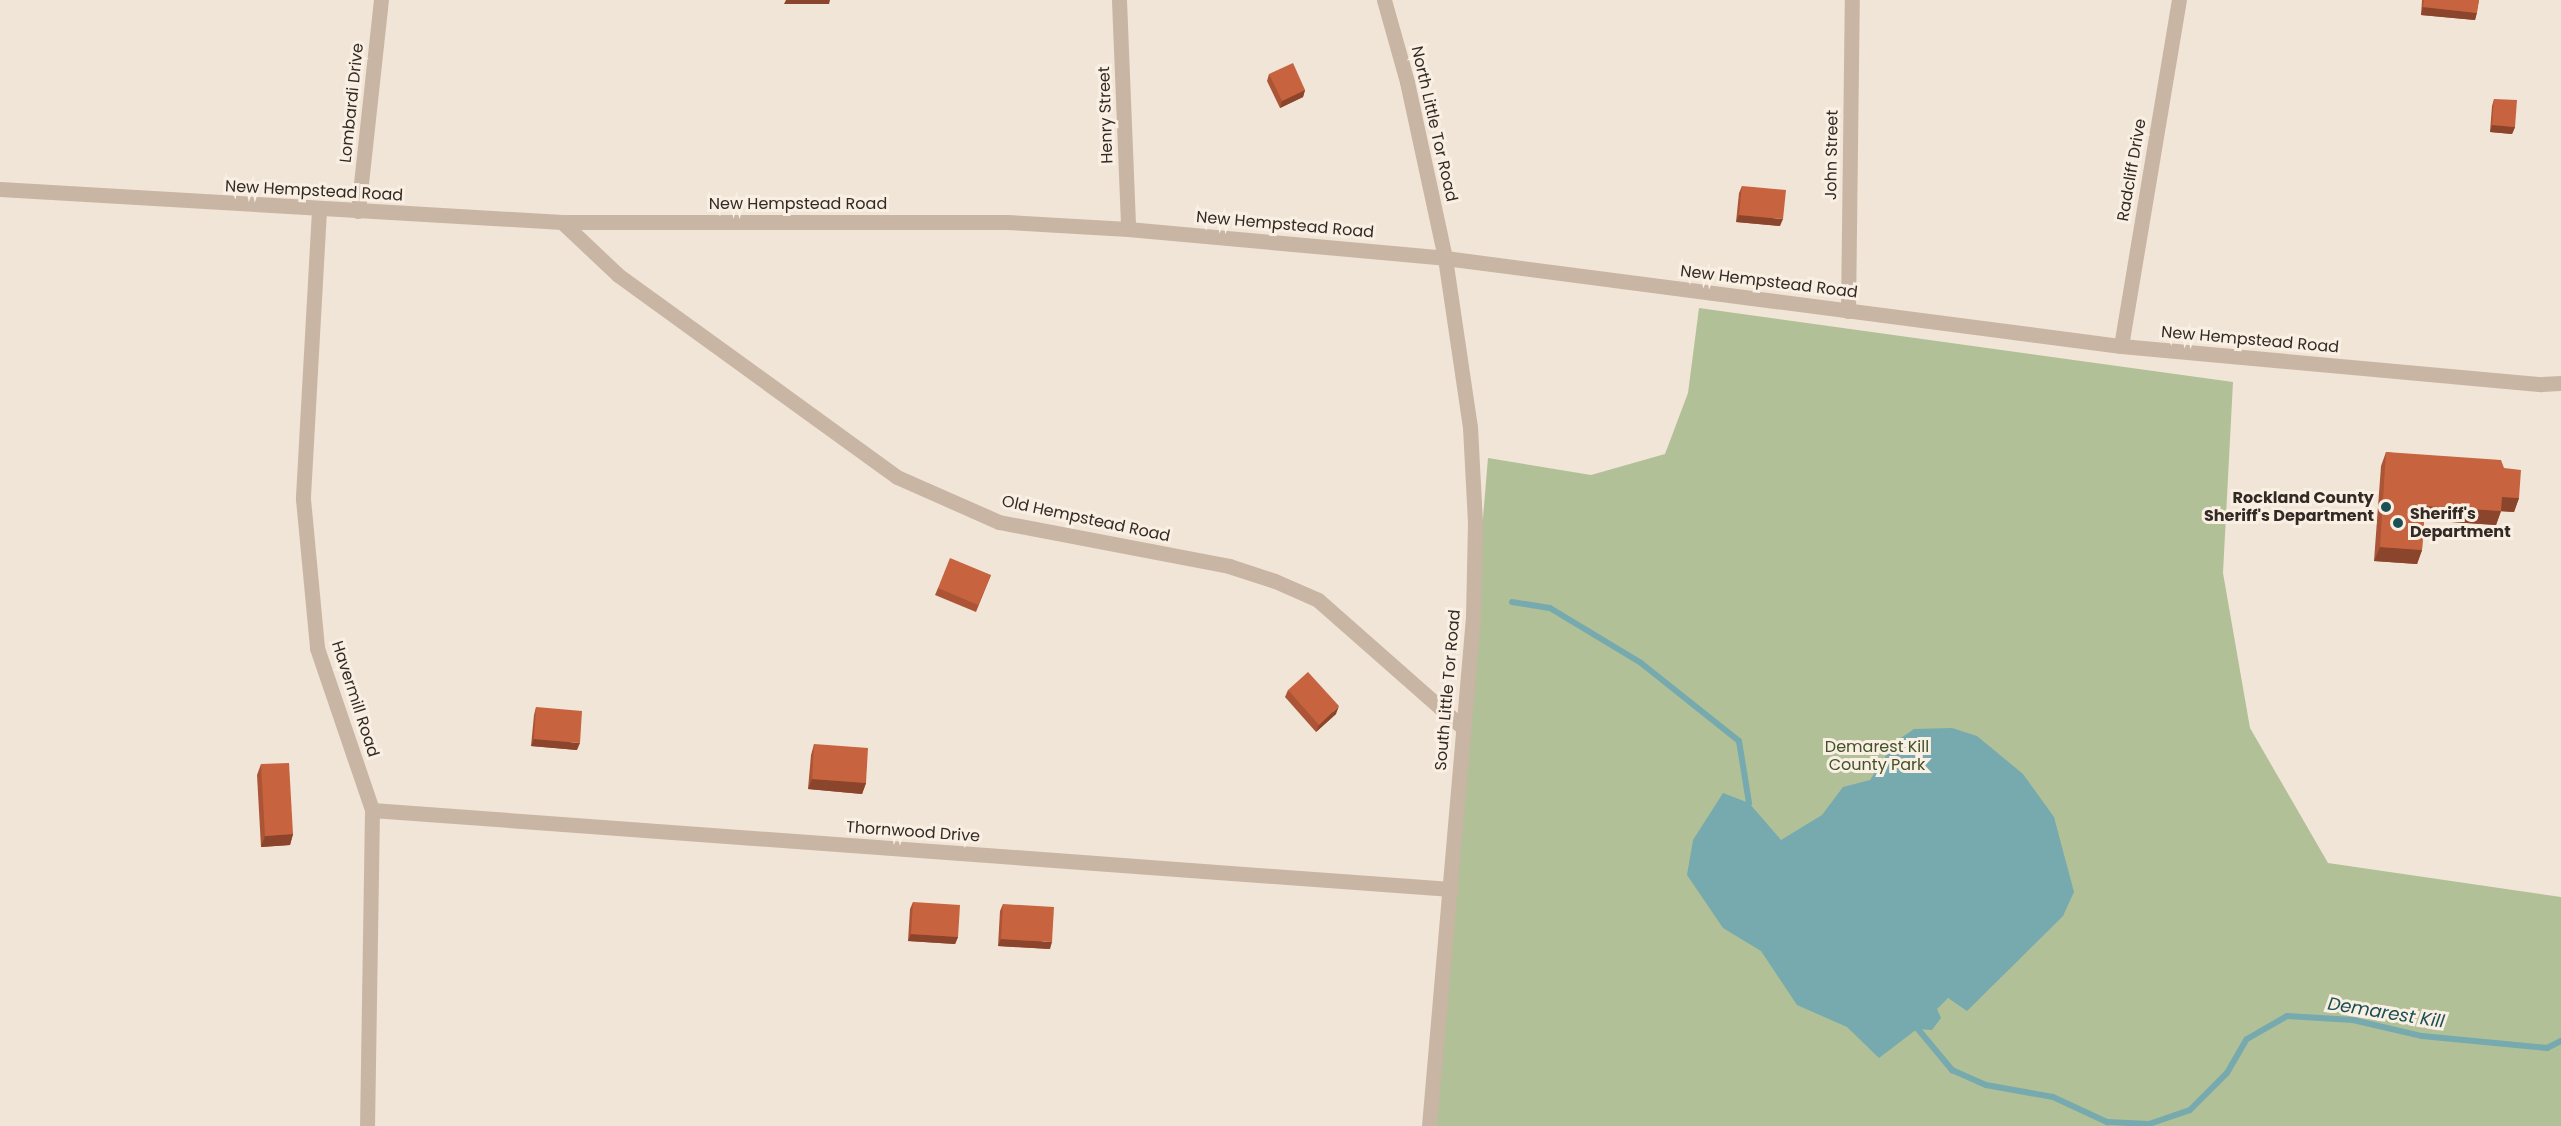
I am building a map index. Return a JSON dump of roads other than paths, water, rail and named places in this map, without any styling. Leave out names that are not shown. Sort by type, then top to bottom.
[{"type":"street","name":"Lombardi Drive","points":[[358,211],[381,0]]},
{"type":"street","name":"Henry Street","points":[[1119,0],[1128,229]]},
{"type":"street","name":"North Little Tor Road","points":[[1384,0],[1415,117],[1445,258]]},
{"type":"street","name":"John Street","points":[[1848,311],[1852,0]]},
{"type":"street","name":"Radcliff Drive","points":[[2121,346],[2179,0]]},
{"type":"street","name":"New Hempstead Road","points":[[0,189],[319,210],[562,222],[1007,222],[1128,229],[1445,258],[2121,346],[2541,384],[2561,383]]},
{"type":"street","points":[[0,189],[0,194]]},
{"type":"street","name":"Havermill Road","points":[[319,210],[303,499],[317,648],[372,810],[367,1126]]},
{"type":"street","name":"Old Hempstead Road","points":[[562,222],[618,274],[897,477],[999,522],[1229,566],[1275,581],[1318,600],[1462,727]]},
{"type":"street","name":"South Little Tor Road","points":[[1429,1126],[1473,617],[1475,522],[1470,427],[1445,258]]},
{"type":"street","name":"Thornwood Drive","points":[[372,810],[1451,889]]},
{"type":"water","points":[[1952,728],[1977,736],[2023,774],[2054,817],[2074,892],[2063,916],[1967,1011],[1948,998],[1937,1009],[1941,1018],[1932,1030],[1917,1029],[1879,1058],[1847,1027],[1797,1005],[1761,951],[1723,928],[1687,875],[1693,840],[1723,793],[1749,803],[1781,840],[1822,815],[1843,787],[1870,780],[1895,742],[1914,729]]},
{"type":"waterway","points":[[1512,602],[1550,608],[1641,663],[1739,741],[1749,803]]},
{"type":"waterway","name":"Demarest Kill","points":[[1917,1028],[1952,1070],[1986,1085],[2053,1097],[2107,1122],[2149,1124],[2190,1110],[2227,1073],[2247,1039],[2287,1016],[2353,1020],[2422,1036],[2547,1048],[2561,1041]]},
{"type":"place","name":"Rockland County Sheriff's Department","points":[[2386,507]]},
{"type":"place","name":"Sheriff's Department","points":[[2398,523]]},
{"type":"park label","name":"Demarest Kill County Park","points":[[1877,756]]}]
